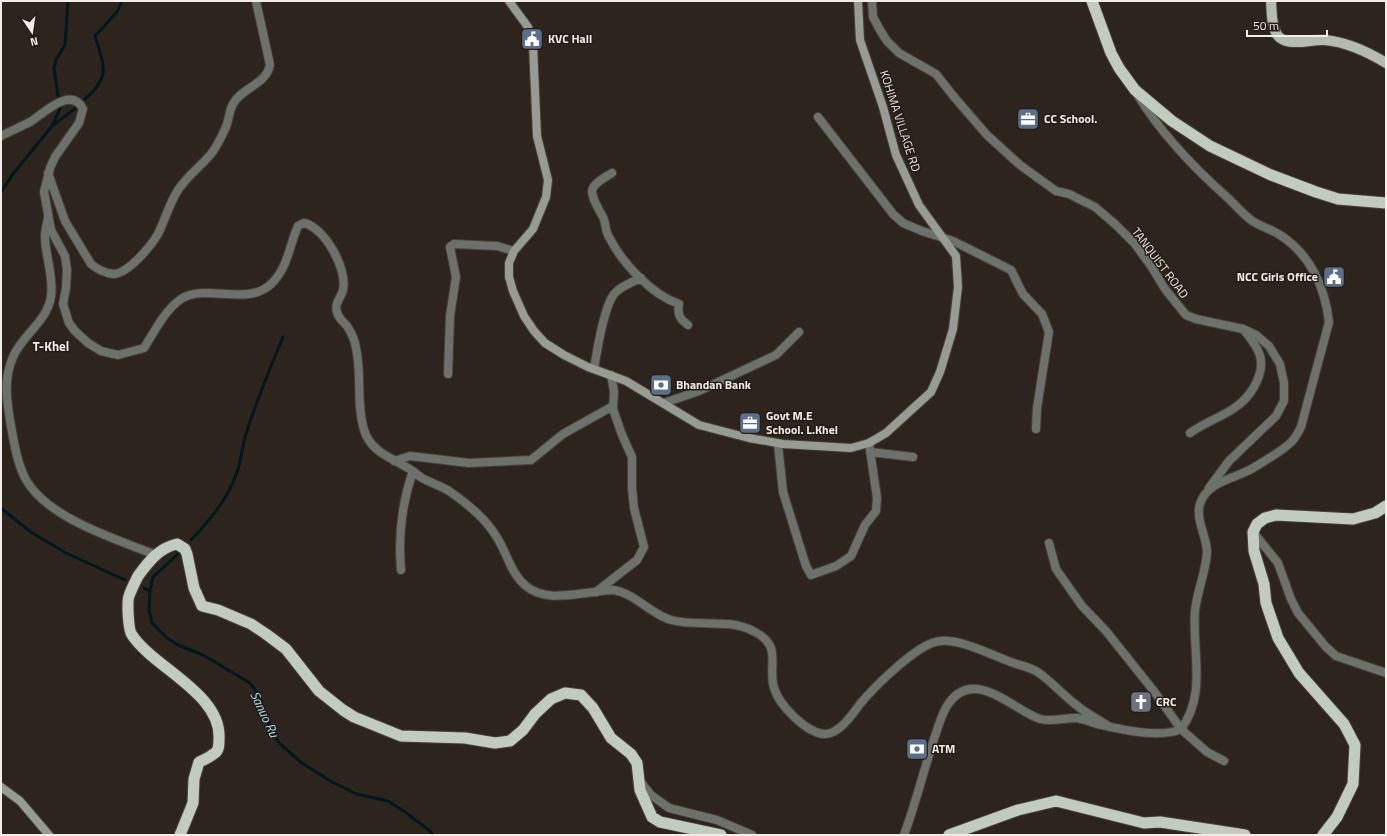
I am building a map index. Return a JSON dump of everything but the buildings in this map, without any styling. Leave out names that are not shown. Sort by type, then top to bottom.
[{"type":"highway","points":[[1092,1],[1111,53],[1119,68],[1135,90],[1172,121],[1210,146],[1271,175],[1338,199],[1386,203]]},
{"type":"highway","points":[[1323,835],[1338,817],[1353,784],[1355,745],[1344,724],[1299,673],[1278,638],[1266,604],[1261,570],[1254,551],[1253,532],[1257,524],[1261,521],[1276,515],[1353,519],[1374,513],[1386,506]]},
{"type":"highway","points":[[180,835],[193,803],[194,779],[198,762],[215,753],[218,748],[219,736],[216,722],[206,702],[187,684],[159,664],[131,634],[128,596],[138,578],[156,555],[164,548],[177,544],[185,549],[189,560],[194,588],[202,606],[218,610],[251,624],[266,634],[286,649],[319,691],[354,716],[401,736],[465,738],[495,744],[510,741],[523,730],[535,714],[551,699],[565,693],[581,695],[593,708],[611,738],[631,754],[637,763],[640,790],[652,817],[660,822],[721,835]]},
{"type":"highway","points":[[949,835],[1018,810],[1056,801],[1144,823],[1160,822],[1245,835]]},
{"type":"main road","name":"KOHIMA VILLAGE RD","points":[[509,1],[528,27],[533,45],[537,136],[548,180],[546,196],[533,229],[514,251],[509,263],[509,277],[524,316],[534,331],[545,343],[564,355],[594,369],[626,381],[698,425],[778,444],[851,448],[869,443],[896,426],[931,392],[940,372],[953,329],[958,287],[956,256],[919,205],[896,155],[883,106],[860,40],[858,1]]},
{"type":"main road","points":[[1271,1],[1275,30],[1280,37],[1288,41],[1325,40],[1348,45],[1386,63]]},
{"type":"main road","points":[[1,787],[20,801],[49,835]]},
{"type":"street","points":[[48,173],[65,221],[91,264],[114,274],[142,255],[158,234],[179,189],[193,170],[210,154],[220,139],[234,103],[242,94],[263,79],[268,72],[270,65],[256,1]]},
{"type":"street","name":"TANQUIST ROAD","points":[[872,1],[873,17],[886,41],[899,53],[936,74],[984,131],[1020,165],[1056,191],[1069,194],[1095,207],[1115,224],[1135,244],[1165,289],[1186,315],[1196,319],[1243,330],[1256,335],[1269,346],[1280,364],[1284,383],[1284,401],[1276,416],[1224,467],[1206,492],[1199,505],[1207,552],[1195,610],[1194,647],[1196,694],[1192,710],[1181,729]]},
{"type":"street","points":[[1135,90],[1150,117],[1180,152],[1214,186],[1251,220],[1279,234],[1302,252],[1315,272],[1327,307],[1329,322],[1326,336],[1301,427],[1293,441],[1253,468],[1215,485],[1206,492]]},
{"type":"street","points":[[1,136],[31,121],[57,103],[66,100],[76,100],[80,103],[83,113],[72,135],[55,157],[48,173],[44,192],[51,230],[65,256],[67,270],[63,304],[69,323],[88,343],[101,351],[118,354],[144,348],[173,306],[182,298],[199,294],[232,296],[260,291],[271,284],[281,271],[290,251],[298,226],[304,223],[311,225],[317,230],[335,253],[341,269],[344,288],[336,308],[338,316],[348,328],[357,350],[358,392],[364,430],[369,442],[376,450],[413,471],[420,477],[449,491],[475,511],[497,537],[514,572],[528,588],[543,595],[611,590],[621,593],[671,620],[739,626],[753,630],[769,644],[773,656],[772,677],[774,688],[778,697],[785,707],[801,722],[811,730],[822,734],[830,734],[839,728],[877,684],[900,665],[924,647],[934,642],[943,641],[969,646],[1033,669],[1043,675],[1076,706],[1110,727]]},
{"type":"street","points":[[818,117],[892,214],[903,223],[953,241],[1011,270],[1023,294],[1037,307],[1047,323],[1049,332],[1037,408],[1036,429]]},
{"type":"street","points":[[612,173],[594,186],[593,195],[604,219],[608,236],[614,246],[640,278],[666,300],[679,304],[678,314],[680,319],[688,325]]},
{"type":"street","points":[[48,218],[45,235],[52,284],[51,297],[39,322],[22,341],[13,357],[8,371],[6,390],[13,437],[19,463],[26,479],[37,495],[71,520],[156,555]]},
{"type":"street","points":[[448,374],[450,316],[456,277],[450,247],[454,244],[497,246],[514,251]]},
{"type":"street","points":[[594,369],[601,332],[612,297],[620,289],[640,278]]},
{"type":"street","points":[[1190,433],[1235,408],[1249,396],[1261,374],[1260,354],[1253,342],[1243,330]]},
{"type":"street","points":[[664,403],[699,392],[776,355],[799,332]]},
{"type":"street","points":[[596,592],[637,560],[644,547],[634,508],[632,488],[632,457],[622,435],[614,406],[614,391],[610,375]]},
{"type":"street","points":[[394,461],[410,456],[469,463],[531,460],[563,434],[614,406]]},
{"type":"street","points":[[778,444],[783,492],[806,566],[811,575],[836,566],[851,556],[865,525],[876,511],[877,498],[869,443]]},
{"type":"street","points":[[870,452],[913,457]]},
{"type":"street","points":[[402,570],[399,550],[400,530],[413,471]]},
{"type":"street","points":[[1253,532],[1278,563],[1291,599],[1298,613],[1326,647],[1336,656],[1386,673]]},
{"type":"street","points":[[1049,543],[1056,569],[1082,606],[1153,690],[1181,729],[1207,752],[1224,761]]},
{"type":"street","points":[[904,835],[914,809],[927,758],[944,709],[958,694],[968,690],[992,692],[1020,710],[1042,719],[1078,718],[1110,727],[1155,733],[1169,733],[1181,729]]},
{"type":"street","points":[[638,778],[651,795],[669,808],[717,820],[752,835]]},
{"type":"waterway","points":[[52,126],[60,109],[54,68],[56,60],[65,45],[68,1]]},
{"type":"waterway","points":[[85,99],[99,84],[102,77],[103,63],[95,36],[117,12],[122,1]]},
{"type":"waterway","points":[[1,192],[13,174],[52,126],[76,108]]},
{"type":"waterway","points":[[191,540],[218,509],[229,491],[239,467],[244,441],[251,419],[283,337]]},
{"type":"waterway","points":[[1,508],[32,533],[66,553],[125,580]]},
{"type":"waterway","points":[[150,591],[153,577],[178,554]]},
{"type":"waterway","name":"Sanuo Ru","points":[[144,588],[150,591],[149,610],[152,623],[167,638],[178,645],[203,655],[250,683],[259,695],[264,716],[279,743],[302,763],[332,782],[357,794],[388,801],[405,812],[433,835]]},
{"type":"place","name":"KVC Hall","points":[[532,39]]},
{"type":"place","name":"CC School.","points":[[1028,119]]},
{"type":"place","name":"NCC Girls Office","points":[[1334,277]]},
{"type":"place","name":"Bhandan Bank","points":[[661,385]]},
{"type":"place","name":"Govt M.E School. L.Khel","points":[[750,423]]},
{"type":"place","name":"CRC","points":[[1141,702]]},
{"type":"place","name":"ATM","points":[[917,749]]},
{"type":"district","name":"T-Khel","points":[[51,346]]}]
